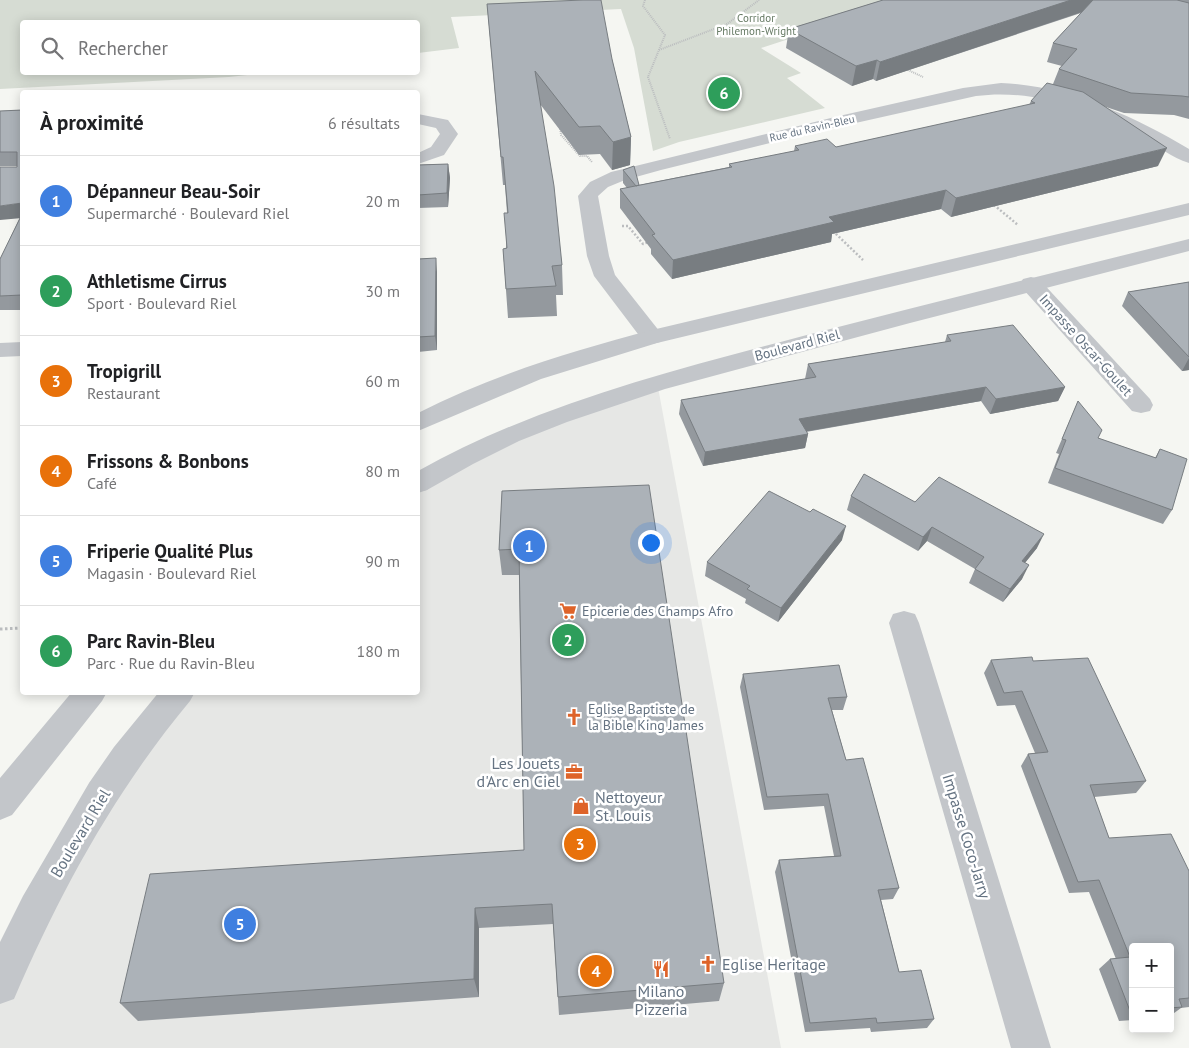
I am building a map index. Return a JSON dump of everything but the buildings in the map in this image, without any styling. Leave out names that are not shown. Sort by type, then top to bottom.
[{"type":"street","name":"Rue du Ravin-Bleu","points":[[652,337],[605,276],[598,256],[587,200],[591,190],[610,179],[842,120],[1006,88],[1049,95],[1070,101],[1141,129],[1189,158]]},
{"type":"street","points":[[420,119],[442,124],[448,134],[444,146],[433,156],[420,158]]},
{"type":"street","points":[[420,422],[458,401],[517,378],[586,355],[652,337],[1189,209]]},
{"type":"street","name":"Boulevard Riel","points":[[420,481],[487,445],[616,394],[1031,284],[1189,246]]},
{"type":"street","name":"Impasse Oscar-Goulet","points":[[1031,284],[1141,405]]},
{"type":"street","points":[[0,350],[20,349]]},
{"type":"street","name":"Impasse Coco-Jarry","points":[[904,623],[1031,1048]]},
{"type":"street","points":[[0,804],[88,695]]},
{"type":"street","name":"Boulevard Riel","points":[[0,984],[40,901],[87,816],[129,755],[177,695]]},
{"type":"path","points":[[645,0],[643,6],[665,35],[648,77],[679,161]]},
{"type":"path","points":[[659,50],[727,24],[759,0]]},
{"type":"path","points":[[559,126],[561,135],[580,156],[587,156],[598,170],[610,179]]},
{"type":"path","points":[[994,204],[1022,229]]},
{"type":"path","points":[[618,227],[628,226],[642,244],[652,242]]},
{"type":"path","points":[[831,229],[868,265]]},
{"type":"path","points":[[0,629],[20,628]]},
{"type":"shaded area","points":[[657,382],[781,1048],[0,1048],[0,985],[178,695],[420,695],[420,482],[452,462]]},
{"type":"green space","name":"Corridor Philemon-Wright","points":[[0,0],[908,0],[761,48],[801,73],[787,78],[825,108],[679,142],[653,151],[634,48],[621,9],[451,17],[459,48],[420,53],[420,20],[20,20],[20,75],[247,75],[0,89]]},
{"type":"place","name":"Parc Ravin-Bleu","points":[[724,93]]},
{"type":"place","name":"Dépanneur Beau-Soir","points":[[529,546]]},
{"type":"place","name":"Epicerie des Champs Afro","points":[[568,611]]},
{"type":"place","name":"Athletisme Cirrus","points":[[568,640]]},
{"type":"place","name":"Eglise Baptiste de la Bible King James","points":[[574,717]]},
{"type":"place","name":"Les Jouets d'Arc en Ciel","points":[[574,772]]},
{"type":"place","name":"Nettoyeur St. Louis","points":[[581,806]]},
{"type":"place","name":"Tropigrill","points":[[580,844]]},
{"type":"place","name":"Friperie Qualité Plus","points":[[240,924]]},
{"type":"place","name":"Eglise Heritage","points":[[708,964]]},
{"type":"place","name":"Milano Pizzeria","points":[[661,969]]},
{"type":"place","name":"Frissons & Bonbons","points":[[596,971]]}]
